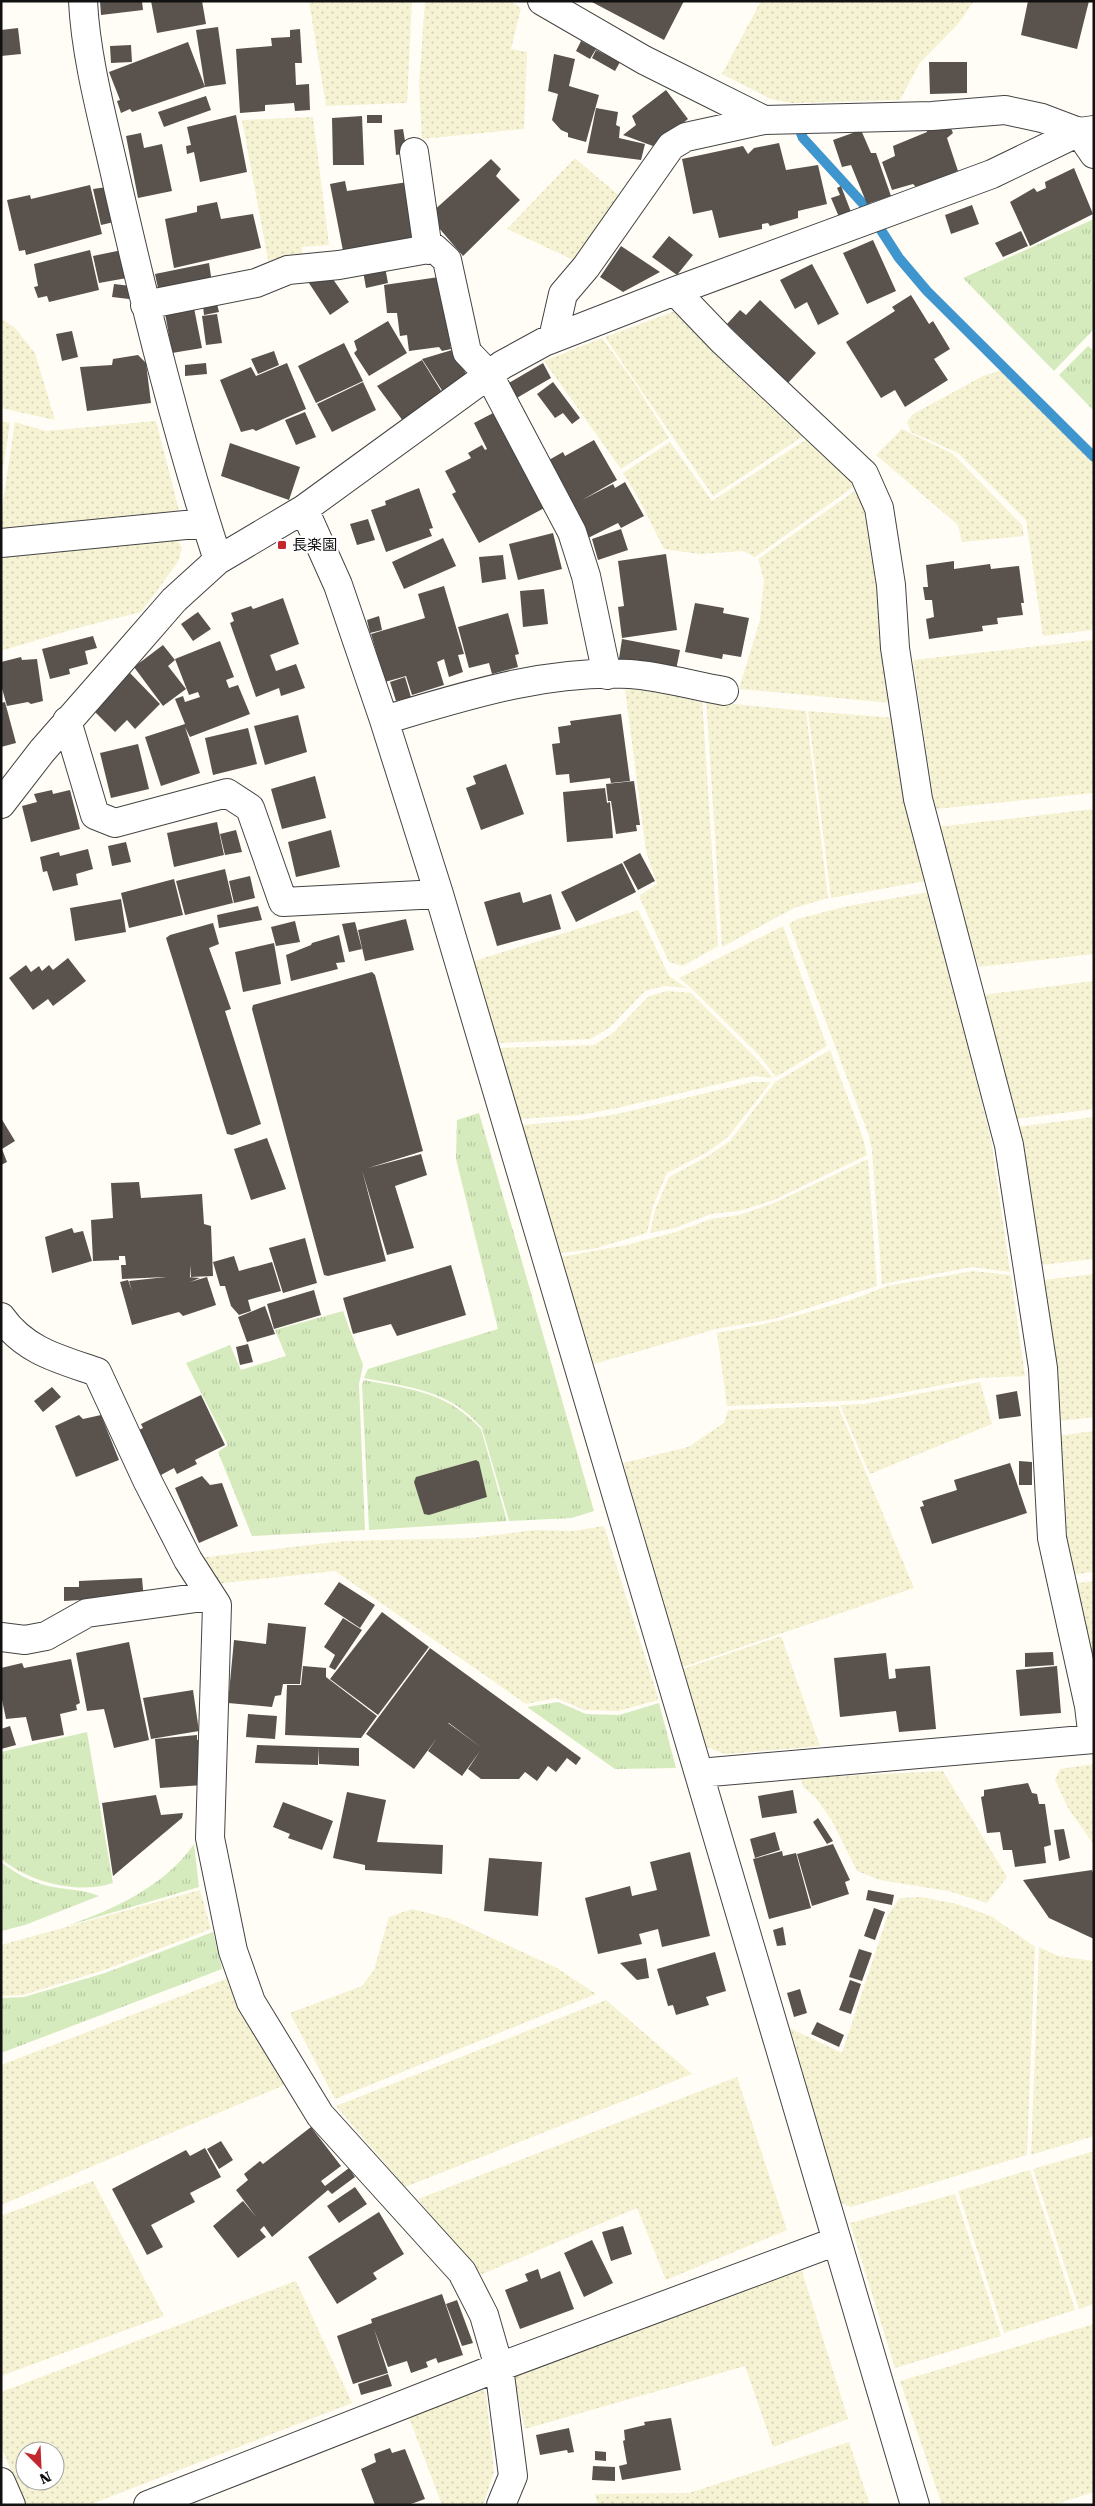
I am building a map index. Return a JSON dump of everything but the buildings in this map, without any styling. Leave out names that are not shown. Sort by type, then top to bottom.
[{"type":"street","points":[[83,1],[84,20],[101,113],[145,306],[218,560]]},
{"type":"street","points":[[542,1],[644,60],[764,120]]},
{"type":"street","points":[[554,338],[563,294],[586,267],[671,146],[686,137],[764,120],[932,116],[1005,110],[1042,118],[1089,139]]},
{"type":"street","points":[[3,798],[174,600],[218,560],[304,510],[502,365],[554,338],[675,291],[1089,139]]},
{"type":"street","points":[[414,152],[428,250]]},
{"type":"street","points":[[145,306],[256,283],[288,270],[339,265],[434,248],[447,260],[467,352],[489,375],[572,532],[586,576],[607,675]]},
{"type":"street","points":[[675,291],[722,340],[864,474],[880,508],[891,585],[895,648],[918,799],[1009,1145],[1043,1368],[1052,1538],[1089,1706],[1094,1739],[700,1773]]},
{"type":"street","points":[[304,510],[338,585],[384,720],[439,894],[915,2505]]},
{"type":"street","points":[[1,543],[206,523]]},
{"type":"street","points":[[384,720],[496,687],[554,676],[632,674],[724,692]]},
{"type":"street","points":[[68,722],[95,815],[115,823],[227,793],[250,808],[283,902],[439,894]]},
{"type":"street","points":[[1,1316],[11,1331],[44,1354],[97,1372],[156,1498],[188,1560],[217,1605],[210,1838],[233,1951],[252,2002],[320,2115],[343,2138],[462,2272],[484,2315],[499,2367],[513,2476],[501,2505]]},
{"type":"street","points":[[1,1637],[25,1640],[46,1636],[87,1613],[212,1596]]},
{"type":"street","points":[[148,2505],[499,2367],[837,2241]]},
{"type":"street","points":[[1,2482],[11,2505]]},
{"type":"shaded area","points":[[309,1],[412,1],[407,103],[326,106]]},
{"type":"shaded area","points":[[425,1],[510,1],[521,8],[511,49],[527,52],[524,129],[422,139],[419,86]]},
{"type":"shaded area","points":[[761,1],[974,1],[958,24],[919,64],[900,100],[792,103],[771,99],[722,74]]},
{"type":"shaded area","points":[[313,117],[329,245],[302,247],[301,263],[269,265],[242,120]]},
{"type":"shaded area","points":[[575,158],[624,200],[580,263],[507,229]]},
{"type":"shaded area","points":[[678,310],[808,433],[713,496],[605,337]]},
{"type":"shaded area","points":[[1,318],[15,328],[35,353],[55,420],[1,408]]},
{"type":"shaded area","points":[[602,338],[632,379],[669,438],[621,469],[544,361]]},
{"type":"shaded area","points":[[1002,370],[1094,464],[1094,630],[1043,636],[1026,520],[958,453],[911,432],[907,422],[913,414],[983,376]]},
{"type":"shaded area","points":[[1,421],[10,423],[1,480]]},
{"type":"shaded area","points":[[156,421],[180,514],[1,534],[1,516],[15,422],[46,431]]},
{"type":"shaded area","points":[[902,429],[953,454],[1022,525],[1024,536],[962,542],[958,525],[876,455]]},
{"type":"shaded area","points":[[810,437],[859,483],[755,557],[743,551],[699,554],[664,549],[638,497],[623,473],[670,442],[712,501]]},
{"type":"shaded area","points":[[862,486],[868,497],[892,703],[739,689],[760,620],[764,580],[758,559]]},
{"type":"shaded area","points":[[177,539],[182,548],[178,562],[141,612],[74,629],[1,651],[1,555]]},
{"type":"shaded area","points":[[1094,640],[1094,793],[935,809],[913,660]]},
{"type":"shaded area","points":[[624,681],[702,697],[718,946],[683,966],[669,962],[639,896],[657,884],[646,851]]},
{"type":"shaded area","points":[[706,698],[734,704],[806,711],[828,898],[794,908],[722,947]]},
{"type":"shaded area","points":[[808,711],[895,718],[926,881],[831,898]]},
{"type":"shaded area","points":[[1094,809],[1094,954],[979,967],[962,925],[936,827]]},
{"type":"shaded area","points":[[929,892],[991,1139],[1010,1272],[972,1267],[882,1284],[872,1150],[869,1136],[789,924],[797,919],[848,906]]},
{"type":"shaded area","points":[[638,910],[669,976],[687,988],[664,986],[645,991],[609,1028],[590,1039],[496,1043],[471,962]]},
{"type":"shaded area","points":[[783,926],[827,1046],[776,1077],[759,1055],[679,978]]},
{"type":"shaded area","points":[[1094,981],[1094,1109],[1016,1119],[981,995]]},
{"type":"shaded area","points":[[668,991],[691,993],[755,1057],[773,1078],[753,1076],[580,1115],[520,1119],[500,1048],[594,1045],[613,1033],[649,996]]},
{"type":"shaded area","points":[[830,1050],[863,1138],[867,1155],[774,1200],[739,1211],[711,1214],[675,1228],[650,1233],[655,1210],[669,1177],[708,1156],[730,1141],[775,1082]]},
{"type":"shaded area","points":[[753,1082],[771,1082],[728,1137],[706,1153],[667,1173],[653,1206],[647,1233],[593,1249],[561,1253],[520,1125],[580,1120],[617,1114]]},
{"type":"shaded area","points":[[1094,1117],[1094,1259],[1041,1265],[1017,1127]]},
{"type":"shaded area","points":[[868,1159],[877,1286],[774,1319],[716,1329],[594,1364],[561,1257],[626,1245],[676,1232],[711,1219],[739,1215],[774,1203]]},
{"type":"shaded area","points":[[973,1271],[1011,1275],[1025,1376],[979,1378],[864,1400],[727,1406],[717,1333],[774,1322],[851,1300],[887,1286]]},
{"type":"shaded area","points":[[1094,1274],[1094,1417],[1059,1421],[1043,1280]]},
{"type":"shaded area","points":[[980,1382],[992,1424],[870,1474],[840,1405],[865,1404]]},
{"type":"shaded area","points":[[838,1406],[914,1588],[683,1667],[623,1463],[688,1447],[724,1423],[728,1410]]},
{"type":"shaded area","points":[[1094,1431],[1094,1572],[1069,1575],[1062,1542],[1057,1436]]},
{"type":"shaded area","points":[[604,1526],[658,1698],[658,1700],[618,1711],[584,1710],[556,1698],[526,1704],[335,1571],[215,1584],[198,1558],[345,1541],[471,1538],[535,1530],[573,1531]]},
{"type":"shaded area","points":[[1094,1581],[1094,1672],[1072,1584]]},
{"type":"shaded area","points":[[781,1636],[820,1746],[726,1754],[706,1747],[683,1669]]},
{"type":"shaded area","points":[[1094,1764],[1094,1845],[1068,1808],[1055,1780],[1060,1769]]},
{"type":"shaded area","points":[[943,1771],[1007,1877],[987,1903],[948,1891],[880,1880],[857,1871],[832,1821],[816,1798],[803,1787],[801,1778]]},
{"type":"shaded area","points":[[200,1890],[211,1929],[104,1970],[23,1995],[1,1996],[1,1945]]},
{"type":"shaded area","points":[[921,1897],[957,1904],[991,1916],[1035,1947],[1027,2155],[851,2207],[841,2203],[790,2028],[842,2053],[888,1915],[900,1898]]},
{"type":"shaded area","points":[[412,1909],[451,1919],[557,1968],[596,1994],[335,2099],[290,2013],[362,1986],[374,1970],[389,1917]]},
{"type":"shaded area","points":[[1039,1947],[1058,1956],[1094,1961],[1094,2136],[1031,2155]]},
{"type":"shaded area","points":[[231,1977],[287,2084],[1,2205],[1,2065]]},
{"type":"shaded area","points":[[606,2000],[692,2074],[405,2187],[336,2106]]},
{"type":"shaded area","points":[[737,2077],[787,2230],[666,2280],[637,2208],[478,2276],[418,2199]]},
{"type":"shaded area","points":[[1094,2151],[1094,2304],[1079,2309],[1033,2169]]},
{"type":"shaded area","points":[[1030,2170],[1075,2310],[1004,2333],[958,2191]]},
{"type":"shaded area","points":[[93,2181],[164,2316],[1,2376],[1,2216]]},
{"type":"shaded area","points":[[955,2194],[1001,2336],[895,2368],[850,2223]]},
{"type":"shaded area","points":[[801,2268],[848,2419],[773,2447],[745,2366],[525,2429],[514,2378],[517,2373]]},
{"type":"shaded area","points":[[296,2281],[352,2403],[89,2505],[26,2505],[20,2491],[65,2491],[65,2441],[15,2441],[15,2479],[1,2447],[1,2392]]},
{"type":"shaded area","points":[[1094,2324],[1094,2492],[1054,2505],[942,2505],[900,2381]]},
{"type":"shaded area","points":[[482,2388],[486,2394],[494,2472],[483,2505],[442,2505],[408,2415]]},
{"type":"shaded area","points":[[849,2442],[870,2505],[598,2505],[595,2494],[689,2493]]},
{"type":"green space","points":[[1094,219],[1094,329],[1054,371],[963,278]]},
{"type":"green space","points":[[1088,346],[1094,351],[1094,411],[1059,375]]},
{"type":"green space","points":[[479,1113],[594,1511],[572,1518],[509,1521],[482,1428],[470,1416],[457,1406],[429,1392],[364,1378],[368,1369],[498,1329],[456,1159],[457,1120]]},
{"type":"green space","points":[[343,1311],[363,1365],[359,1384],[365,1530],[252,1536],[218,1452],[228,1445],[186,1363],[230,1345],[241,1370],[286,1356],[275,1330]]},
{"type":"green space","points":[[364,1380],[427,1394],[455,1407],[481,1429],[507,1521],[369,1530],[362,1384]]},
{"type":"green space","points":[[558,1702],[586,1714],[619,1715],[659,1703],[676,1768],[615,1769],[527,1707]]},
{"type":"green space","points":[[87,1732],[113,1883],[84,1888],[69,1887],[40,1880],[1,1859],[1,1752]]},
{"type":"green space","points":[[194,1844],[199,1887],[67,1926],[120,1904],[153,1884],[169,1872]]},
{"type":"green space","points":[[1,1862],[23,1877],[35,1882],[99,1896],[25,1925],[1,1931]]},
{"type":"green space","points":[[213,1932],[222,1969],[1,2053],[1,1998],[24,1997],[105,1973]]},
{"type":"waterway","points":[[796,121],[803,138],[866,207],[899,258],[927,291],[1094,457]]},
{"type":"place","name":"長楽園","points":[[282,545]]}]
